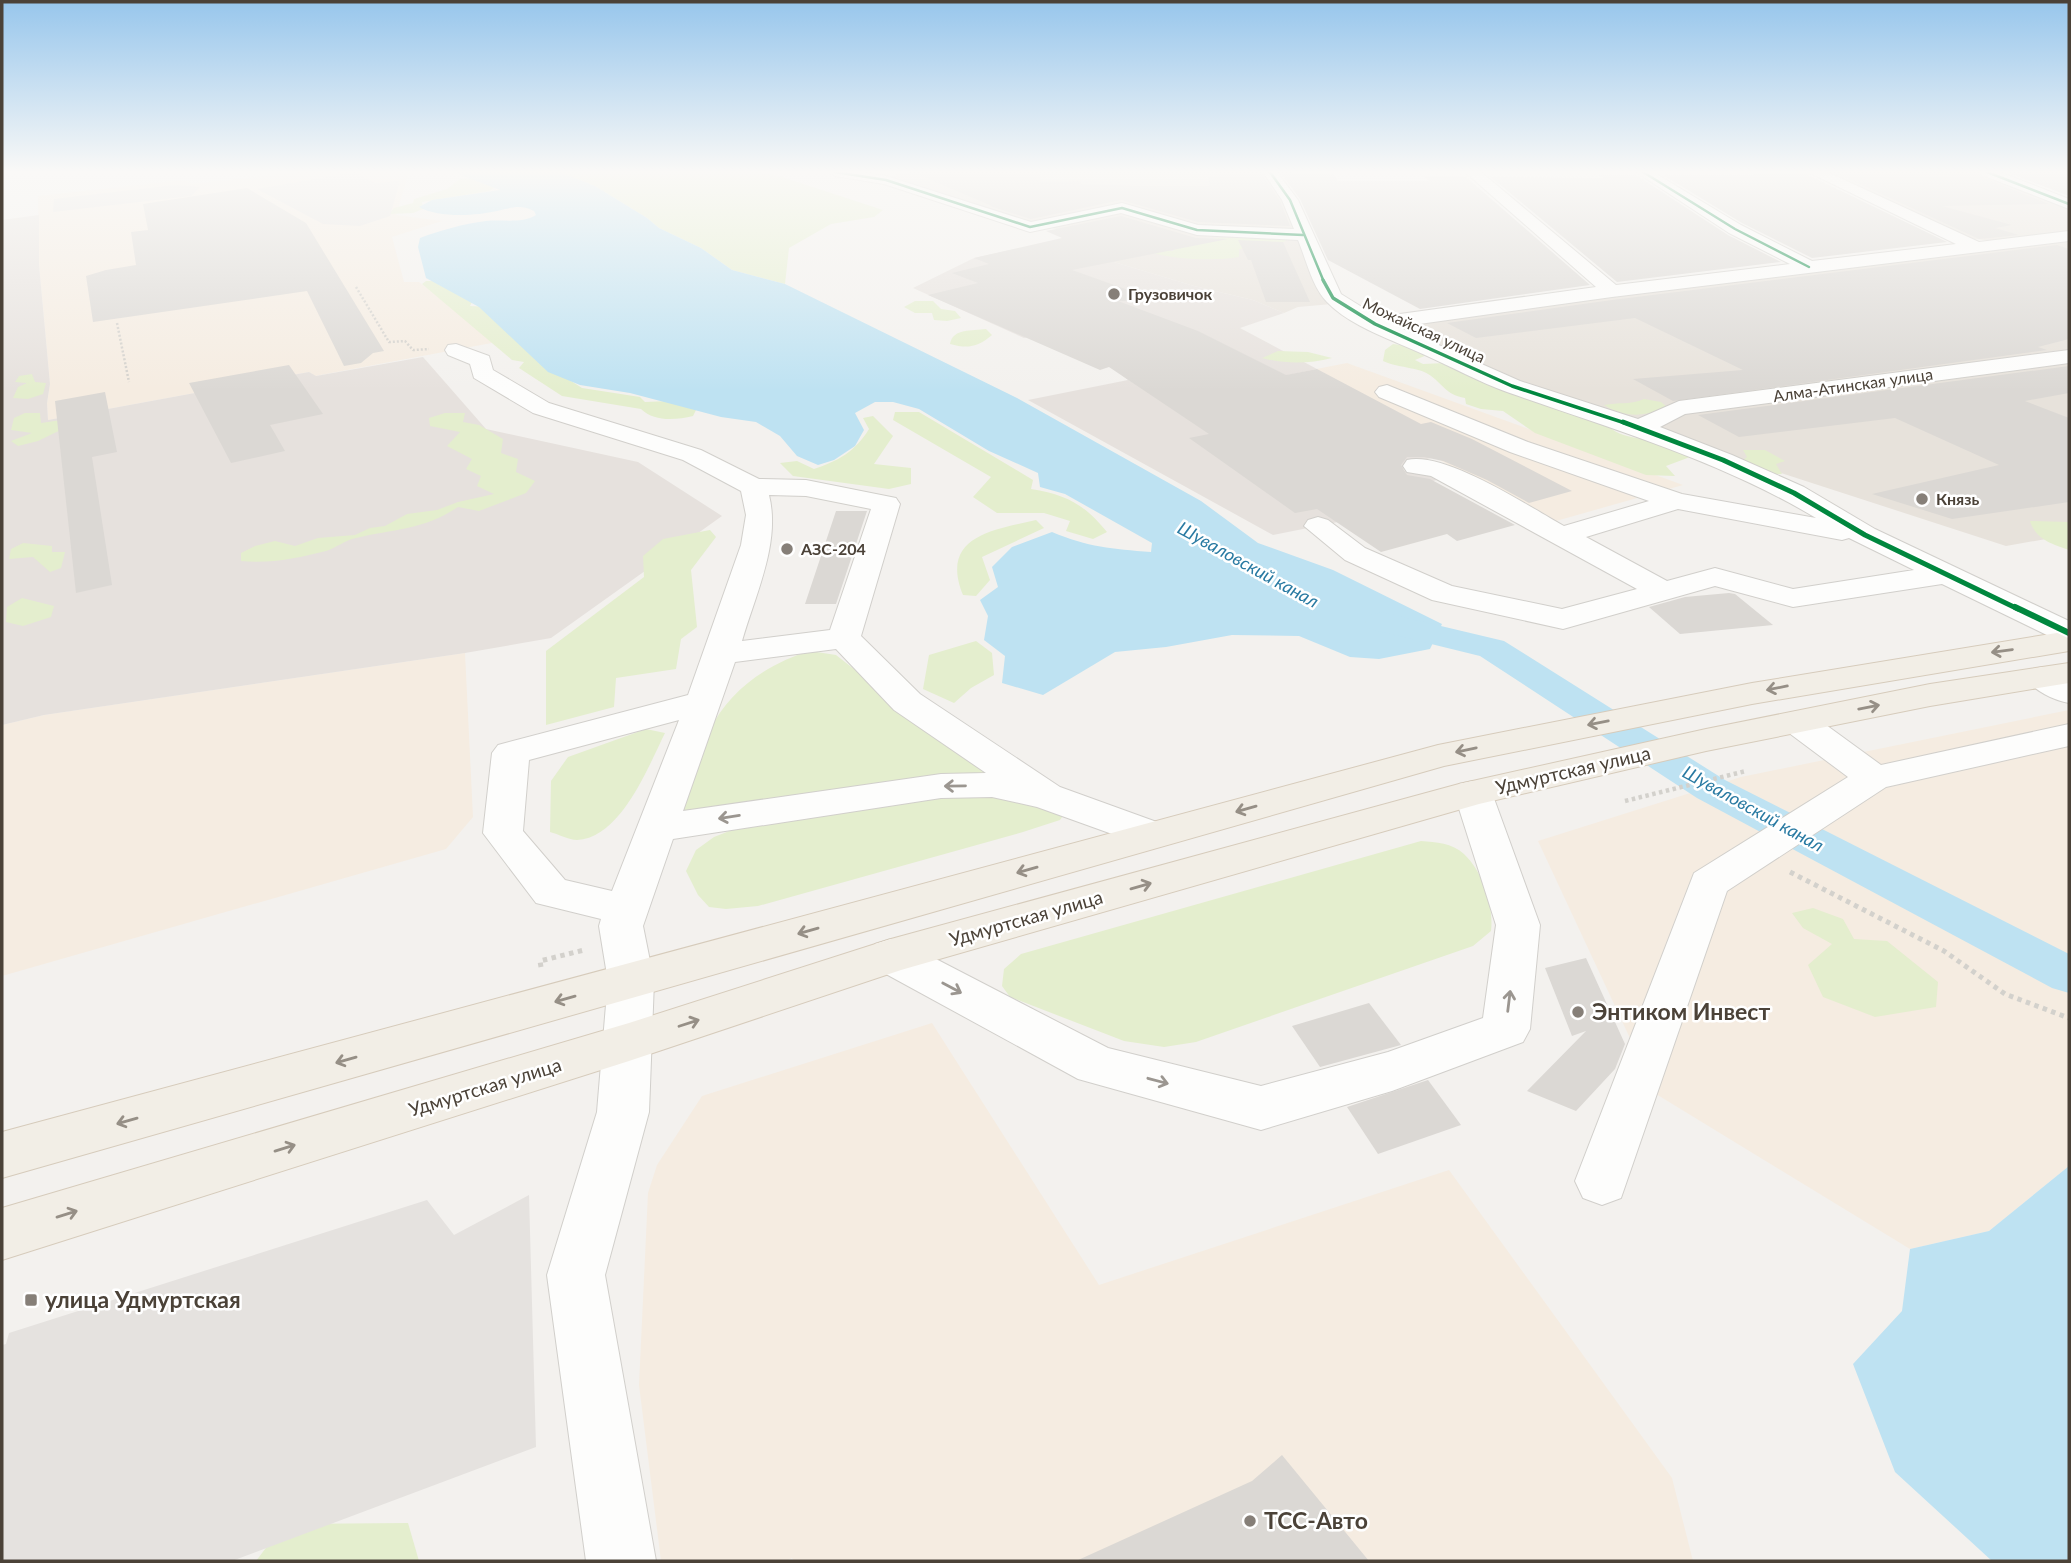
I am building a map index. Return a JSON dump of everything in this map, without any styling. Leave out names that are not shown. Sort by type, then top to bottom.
[{"type":"main road","name":"Удмуртская улица","points":[[2,1155],[1438,756],[1663,709],[1894,666],[2069,641]]},
{"type":"main road","name":"Удмуртская улица","points":[[2,1234],[629,1042],[891,956],[1473,793],[1706,740],[1930,695],[2060,681]]},
{"type":"street","name":"Можайская улица","points":[[1308,245],[1333,298],[1375,324],[1512,386],[1640,428],[1723,460],[1794,493],[1865,535]]},
{"type":"street","points":[[1559,245],[1612,290]]},
{"type":"street","points":[[1766,245],[1809,267]]},
{"type":"street","points":[[1972,245],[1976,247]]},
{"type":"street","points":[[1375,324],[1612,290],[1993,245]]},
{"type":"street","points":[[448,349],[481,361],[482,373],[541,408],[692,454],[754,487],[806,488],[887,504],[844,638]]},
{"type":"street","name":"Алма-Атинская улица","points":[[1640,428],[1679,408],[2069,356]]},
{"type":"street","points":[[1387,392],[1518,447],[1676,501],[1865,535],[2069,633]]},
{"type":"street","points":[[1416,466],[1438,470],[1663,591]]},
{"type":"street","points":[[621,1561],[576,1275],[623,1112],[631,981],[621,926],[704,702],[757,545],[760,515],[754,487]]},
{"type":"street","points":[[1560,536],[1676,501]]},
{"type":"street","points":[[1318,526],[1355,554],[1443,593],[1563,619],[1715,577],[1793,598],[1947,574]]},
{"type":"street","points":[[721,654],[844,638]]},
{"type":"street","points":[[844,638],[907,702],[1046,796]]},
{"type":"street","points":[[626,910],[551,892],[503,833],[511,753],[704,702]]},
{"type":"street","points":[[1798,722],[1874,778]]},
{"type":"street","points":[[1602,1181],[1709,883],[1772,863],[1823,810],[1874,778],[2069,735]]},
{"type":"street","points":[[656,828],[941,786],[992,785],[1046,796],[1152,835]]},
{"type":"street","points":[[891,956],[1096,1065],[1261,1108],[1392,1070],[1506,1030],[1518,925],[1473,793]]},
{"type":"path","points":[[356,287],[389,342],[405,341],[413,350],[448,349]]},
{"type":"path","points":[[117,323],[129,383]]},
{"type":"path","points":[[1625,801],[1746,771]]},
{"type":"path","points":[[1772,863],[1944,951],[2005,994],[2069,1018]]},
{"type":"shaded area","points":[[2,245],[39,245],[50,384],[48,420],[309,372],[316,376],[423,357],[486,429],[638,462],[722,516],[551,638],[44,715],[2,725]]},
{"type":"shaded area","points":[[39,245],[394,245],[404,282],[419,282],[497,342],[315,376],[309,372],[48,420],[50,384]]},
{"type":"shaded area","points":[[1090,245],[1304,245],[1332,304],[1298,307],[1284,313],[1253,300],[1194,286],[1077,251],[1095,247]]},
{"type":"shaded area","points":[[2014,245],[2069,245],[2069,353],[1676,405],[1640,418],[1625,417],[1520,384],[1398,327],[1403,322]]},
{"type":"shaded area","points":[[1015,249],[1077,251],[1194,286],[1253,300],[1284,313],[1240,328],[1317,369],[1288,375],[1435,457],[1415,462],[1401,470],[1420,472],[1437,480],[1319,509],[1338,522],[1273,535],[1028,400],[1128,380],[1111,366],[1042,333],[1024,338],[913,288],[974,258]]},
{"type":"shaded area","points":[[2069,359],[2069,443],[2006,450],[2069,479],[2069,535],[2006,546],[1738,459],[1657,427],[1682,412]]},
{"type":"shaded area","points":[[1347,363],[1683,485],[1556,521],[1521,505],[1286,375]]},
{"type":"shaded area","points":[[465,653],[473,817],[446,849],[2,976],[2,725],[44,715]]},
{"type":"shaded area","points":[[2069,710],[2069,1166],[1989,1231],[1910,1249],[1656,1094],[1538,841],[1741,777]]},
{"type":"shaded area","points":[[932,1023],[1099,1285],[1449,1170],[1672,1478],[1693,1561],[794,1561],[792,1558],[786,1561],[661,1561],[639,1385],[648,1193],[657,1165],[702,1096]]},
{"type":"shaded area","points":[[529,1195],[536,1447],[232,1561],[2,1561],[2,1345],[6,1344],[9,1333],[427,1200],[454,1235]]},
{"type":"green space","points":[[695,245],[794,245],[789,248],[785,284],[732,270]]},
{"type":"green space","points":[[1263,245],[1239,249],[1239,257],[1229,258],[1180,258],[1148,251],[1173,251],[1177,246]]},
{"type":"green space","points":[[435,281],[474,298],[470,306],[490,307],[540,361],[582,388],[640,397],[645,402],[670,401],[698,406],[693,416],[666,419],[652,416],[641,409],[562,396],[519,368],[524,362],[512,360],[422,284]]},
{"type":"green space","points":[[915,301],[933,301],[941,309],[955,311],[961,318],[934,320],[932,313],[915,313],[904,307]]},
{"type":"green space","points":[[986,329],[992,335],[982,342],[968,347],[950,344],[959,333]]},
{"type":"green space","points":[[1393,344],[1408,346],[1427,355],[1415,360],[1423,364],[1445,363],[1605,422],[1612,429],[1627,436],[1672,444],[1690,457],[1666,466],[1675,476],[1646,475],[1535,433],[1503,411],[1481,409],[1466,404],[1465,398],[1448,391],[1424,372],[1383,361],[1385,350]]},
{"type":"green space","points":[[1278,351],[1308,352],[1332,358],[1297,362],[1262,358]]},
{"type":"green space","points":[[32,374],[35,382],[46,383],[43,394],[28,399],[13,398],[18,387],[27,383],[15,382],[19,376]]},
{"type":"green space","points":[[1644,399],[1661,402],[1667,407],[1635,415],[1604,405],[1635,402]]},
{"type":"green space","points":[[895,412],[919,412],[1033,480],[1031,489],[1055,494],[1074,502],[1107,532],[1093,539],[1066,531],[1070,521],[1044,513],[997,513],[973,497],[991,477],[893,420]]},
{"type":"green space","points":[[25,413],[40,413],[41,423],[68,419],[79,421],[38,441],[18,446],[11,441],[32,433],[11,430],[14,418]]},
{"type":"green space","points":[[445,413],[465,413],[463,422],[479,425],[503,439],[501,453],[518,459],[516,472],[535,481],[526,493],[479,511],[458,507],[421,525],[352,539],[316,554],[273,561],[241,561],[241,553],[255,546],[275,541],[295,546],[318,538],[355,535],[370,528],[385,526],[407,514],[437,510],[494,494],[477,486],[481,476],[466,469],[472,459],[447,446],[460,432],[430,426],[429,418]]},
{"type":"green space","points":[[873,416],[893,436],[874,464],[911,468],[911,484],[889,489],[793,476],[780,463],[797,461],[814,469],[831,463],[858,444],[869,429],[863,418]]},
{"type":"green space","points":[[1743,450],[1765,450],[1785,461],[1776,464],[1782,474],[1761,474],[1739,463],[1747,457]]},
{"type":"green space","points":[[1036,520],[1044,528],[982,557],[990,580],[976,596],[963,595],[958,575],[958,560],[964,548],[988,533]]},
{"type":"green space","points":[[2030,521],[2069,522],[2069,550],[2040,537]]},
{"type":"green space","points":[[710,530],[716,537],[691,570],[697,627],[681,639],[676,669],[616,678],[614,707],[546,725],[546,651],[644,577],[643,556],[663,539]]},
{"type":"green space","points":[[23,543],[52,546],[52,552],[65,552],[61,568],[50,572],[33,557],[9,559],[11,549]]},
{"type":"green space","points":[[22,598],[54,606],[51,617],[23,626],[6,622],[7,607]]},
{"type":"green space","points":[[976,641],[992,653],[994,675],[971,688],[954,703],[923,689],[929,655]]},
{"type":"green space","points":[[810,651],[836,655],[988,774],[682,814],[705,740],[728,702],[765,671]]},
{"type":"green space","points":[[646,729],[665,733],[641,781],[620,814],[593,836],[574,840],[550,832],[551,781],[568,757]]},
{"type":"green space","points":[[1004,795],[1065,813],[1060,820],[1023,832],[758,906],[726,909],[709,907],[698,895],[686,871],[696,850],[714,837],[742,826],[910,798]]},
{"type":"green space","points":[[1421,841],[1444,844],[1459,850],[1471,861],[1482,880],[1491,911],[1491,931],[1473,946],[1196,1042],[1164,1047],[1124,1041],[1010,997],[1002,986],[1004,969],[1021,954]]},
{"type":"green space","points":[[1813,908],[1843,919],[1854,939],[1887,941],[1938,982],[1936,1007],[1875,1017],[1823,997],[1808,965],[1832,944],[1803,928],[1792,913]]},
{"type":"green space","points":[[408,1523],[419,1561],[256,1561],[284,1524]]},
{"type":"water","points":[[695,245],[732,270],[785,284],[1017,398],[1201,501],[1258,543],[1333,570],[1442,624],[1430,649],[1379,659],[1350,657],[1299,636],[1232,635],[1166,647],[1115,652],[1043,695],[1002,683],[1005,656],[984,640],[988,616],[980,600],[998,587],[992,567],[1012,547],[1052,532],[1100,547],[1124,550],[1151,552],[1152,543],[1065,494],[1040,487],[1038,473],[989,451],[919,409],[893,402],[875,402],[855,413],[864,430],[855,446],[834,460],[818,465],[797,456],[780,436],[756,422],[721,417],[630,393],[580,385],[548,372],[479,307],[426,278],[418,247]]},
{"type":"water","points":[[2069,1166],[2069,1561],[1992,1561],[1895,1472],[1853,1364],[1902,1311],[1910,1249],[1989,1231]]},
{"type":"building","points":[[133,245],[319,245],[384,351],[373,353],[361,363],[344,366],[307,291],[93,322],[86,276],[136,265]]},
{"type":"building","points":[[1031,245],[1198,245],[1072,270],[1145,296],[1144,301],[1118,301],[1198,331],[1286,375],[1317,369],[1421,424],[1431,422],[1472,439],[1572,491],[1529,503],[1487,480],[1443,461],[1407,457],[1401,465],[1407,475],[1430,479],[1515,525],[1457,541],[1447,534],[1381,552],[1317,509],[1295,513],[1189,438],[1209,434],[1109,367],[1100,370],[928,295],[978,283],[952,273],[989,264],[974,258]]},
{"type":"building","points":[[1240,245],[1284,245],[1310,302],[1266,302],[1251,260],[1248,260]]},
{"type":"building","points":[[1321,245],[1544,245],[1590,285],[1420,309],[1328,260]]},
{"type":"building","points":[[1573,245],[1748,245],[1781,262],[1617,282]]},
{"type":"building","points":[[1786,245],[1922,245],[1812,258]]},
{"type":"building","points":[[2057,245],[2069,249],[2069,339],[2038,347],[2047,350],[1673,401],[1633,379],[1743,370],[1635,318],[1476,338],[1447,323],[1612,300]]},
{"type":"building","points":[[289,365],[323,414],[270,425],[285,451],[231,463],[189,383]]},
{"type":"building","points":[[2069,366],[2069,393],[2025,401],[2069,418],[2069,502],[1952,519],[1872,494],[1999,465],[1895,418],[1739,437],[1698,415]]},
{"type":"building","points":[[105,392],[117,452],[92,457],[112,585],[76,593],[55,401]]},
{"type":"building","points":[[836,511],[867,511],[836,604],[805,604]]},
{"type":"building","points":[[1735,594],[1773,625],[1680,634],[1649,607],[1685,597]]},
{"type":"building","points":[[1586,958],[1625,1044],[1615,1069],[1576,1111],[1527,1091],[1586,1031],[1572,1036],[1545,968]]},
{"type":"building","points":[[1369,1003],[1401,1045],[1320,1067],[1292,1026]]},
{"type":"building","points":[[1428,1080],[1461,1125],[1378,1154],[1347,1107]]},
{"type":"building","name":"ТСС-Авто","points":[[1282,1455],[1369,1561],[1076,1561],[1252,1481]]},
{"type":"waterway","name":"Шуваловский канал","points":[[1382,622],[1492,648],[1711,789],[2069,975]]},
{"type":"cycle path","points":[[1309,245],[1333,298],[1375,324],[1512,386],[1640,428],[1723,460],[1794,493],[1865,535],[2069,633]]},
{"type":"cycle path","points":[[1766,245],[1809,267]]},
{"type":"place","name":"Грузовичок","points":[[1114,294]]},
{"type":"place","name":"Князь","points":[[1922,499]]},
{"type":"place","name":"АЗС-204","points":[[787,549]]},
{"type":"place","name":"Энтиком Инвест","points":[[1578,1012]]},
{"type":"place","name":"улица Удмуртская","points":[[31,1300]]},
{"type":"place","name":"ТСС-Авто","points":[[1250,1521]]}]
